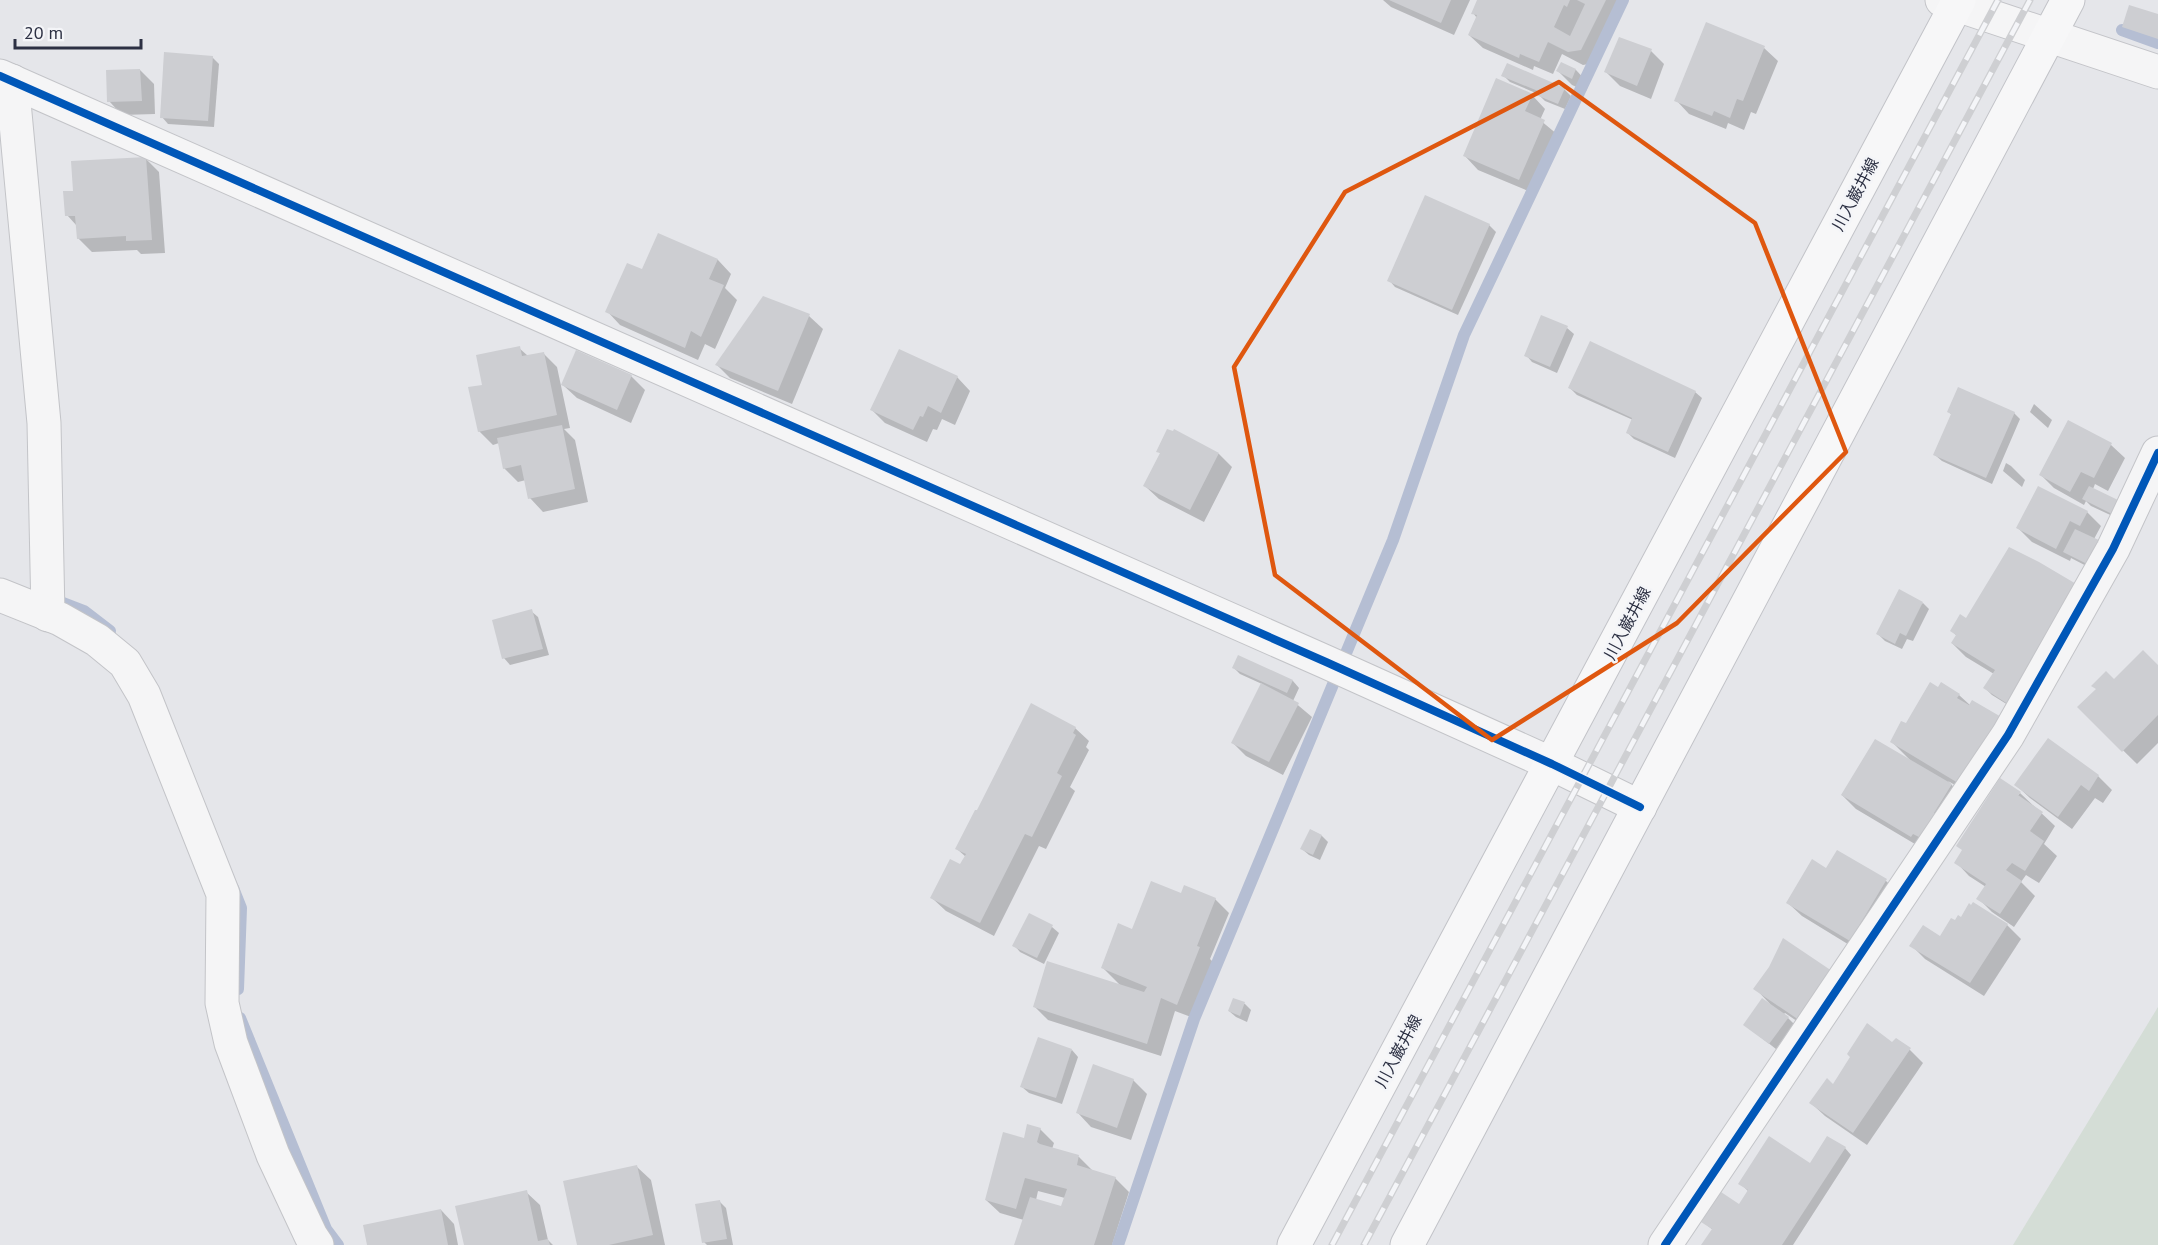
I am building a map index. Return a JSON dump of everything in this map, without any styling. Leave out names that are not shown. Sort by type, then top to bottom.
[{"type":"main road","points":[[1407,1245],[2068,0]]},
{"type":"main road","name":"川入巌井線","points":[[1294,1245],[1552,764],[1952,2]]},
{"type":"street","points":[[1952,2],[2158,72]]},
{"type":"street","points":[[6,78],[1340,668],[1552,764],[1640,807]]},
{"type":"street","points":[[6,78],[44,423],[48,603]]},
{"type":"street","points":[[1665,1245],[2008,735],[2113,549],[2158,453]]},
{"type":"street","points":[[2113,549],[2158,511]]},
{"type":"street","points":[[0,596],[48,603],[125,663],[144,695],[223,894],[222,1003],[231,1043],[273,1155],[310,1236],[317,1245]]},
{"type":"highlighted area","points":[[1559,82],[1755,223],[1846,452],[1677,623],[1492,740],[1275,575],[1234,367],[1345,192]]},
{"type":"shaded area","points":[[2158,1007],[2158,1245],[2013,1245]]},
{"type":"building","points":[[1389,0],[1451,0],[1441,23]]},
{"type":"building","points":[[1477,0],[1570,0],[1567,7],[1564,5],[1554,27],[1570,36],[1585,4],[1577,0],[1606,0],[1581,50],[1568,52],[1548,42],[1539,62],[1520,54],[1519,58],[1468,35],[1477,15],[1471,14]]},
{"type":"building","points":[[2129,5],[2158,14],[2158,39],[2122,27]]},
{"type":"building","points":[[1706,22],[1765,46],[1743,101],[1737,99],[1730,118],[1714,111],[1712,116],[1674,101]]},
{"type":"building","points":[[1619,37],[1652,49],[1637,86],[1604,72]]},
{"type":"building","points":[[164,52],[213,56],[208,121],[160,118]]},
{"type":"building","points":[[1561,62],[1576,69],[1572,79],[1556,71]]},
{"type":"building","points":[[1507,63],[1565,88],[1558,104],[1536,95],[1538,91],[1501,76]]},
{"type":"building","points":[[140,69],[142,101],[107,102],[106,70]]},
{"type":"building","points":[[1496,78],[1533,94],[1525,111],[1545,120],[1519,180],[1463,156]]},
{"type":"building","points":[[146,157],[152,240],[126,241],[126,236],[77,239],[75,216],[65,216],[63,191],[73,191],[71,161]]},
{"type":"building","points":[[1425,195],[1490,224],[1452,310],[1387,281]]},
{"type":"building","points":[[658,233],[718,259],[709,279],[724,285],[701,337],[691,331],[685,348],[605,312],[627,263],[642,269]]},
{"type":"building","points":[[763,296],[810,314],[778,391],[715,365]]},
{"type":"building","points":[[1541,315],[1568,326],[1550,367],[1524,356]]},
{"type":"building","points":[[1590,341],[1696,391],[1668,452],[1626,433],[1632,418],[1568,388]]},
{"type":"building","points":[[520,346],[522,356],[544,352],[557,415],[478,432],[468,387],[482,385],[476,355]]},
{"type":"building","points":[[899,349],[958,376],[941,413],[928,406],[913,430],[870,410]]},
{"type":"building","points":[[576,350],[632,375],[617,410],[561,385]]},
{"type":"building","points":[[1958,387],[2015,412],[1986,478],[1933,455],[1951,414],[1947,412]]},
{"type":"building","points":[[2068,420],[2112,443],[2094,478],[2081,472],[2070,492],[2039,475]]},
{"type":"building","points":[[562,425],[575,489],[528,499],[521,465],[503,469],[497,438]]},
{"type":"building","points":[[1167,429],[1173,431],[1174,429],[1219,453],[1190,510],[1143,486],[1160,453],[1156,452]]},
{"type":"building","points":[[2038,486],[2088,511],[2080,526],[2070,521],[2056,549],[2016,528]]},
{"type":"building","points":[[2089,486],[2120,501],[2114,515],[2082,499]]},
{"type":"building","points":[[2075,529],[2103,542],[2091,566],[2063,552]]},
{"type":"building","points":[[2009,547],[2083,588],[2014,708],[1983,688],[1995,670],[1951,643],[1956,635],[1950,631],[1960,614],[1966,618]]},
{"type":"building","points":[[1899,589],[1923,602],[1906,636],[1900,633],[1895,644],[1876,634]]},
{"type":"building","points":[[532,609],[543,649],[502,659],[492,620]]},
{"type":"building","points":[[2143,650],[2158,665],[2158,715],[2122,752],[2077,707],[2096,689],[2091,686],[2106,671],[2114,679]]},
{"type":"building","points":[[1238,655],[1293,680],[1287,693],[1232,668]]},
{"type":"building","points":[[1930,682],[1938,687],[1941,682],[1960,694],[1957,698],[1969,705],[1972,700],[2003,718],[1963,786],[1890,742],[1901,721],[1906,723]]},
{"type":"building","points":[[1261,683],[1299,703],[1269,762],[1231,743]]},
{"type":"building","points":[[1031,703],[1076,727],[1073,733],[1076,735],[1057,773],[1062,776],[1032,837],[1025,834],[980,923],[930,898],[950,859],[960,864],[966,854],[955,849]]},
{"type":"building","points":[[2048,738],[2099,775],[2089,791],[2081,785],[2058,817],[2014,785]]},
{"type":"building","points":[[1875,739],[1952,784],[1934,813],[1940,816],[1925,840],[1913,834],[1911,837],[1841,795]]},
{"type":"building","points":[[2000,778],[2021,792],[2018,795],[2043,812],[2030,831],[2044,841],[2025,871],[2012,863],[2006,870],[2022,881],[2000,914],[1976,899],[1986,884],[1954,863],[1962,850],[1956,846]]},
{"type":"building","points":[[1310,829],[1322,835],[1313,855],[1300,849]]},
{"type":"building","points":[[1837,850],[1887,879],[1850,941],[1786,903],[1812,859],[1826,868]]},
{"type":"building","points":[[1151,881],[1181,893],[1184,885],[1216,898],[1177,1005],[1161,998],[1147,1044],[1033,1007],[1047,961],[1144,992],[1147,987],[1101,968],[1118,923],[1132,929]]},
{"type":"building","points":[[1973,902],[2008,924],[1970,983],[1909,946],[1923,925],[1940,936],[1951,918],[1955,920],[1958,915],[1961,917],[1969,903],[1971,905]]},
{"type":"building","points":[[1029,913],[1053,925],[1037,958],[1012,946]]},
{"type":"building","points":[[1783,938],[1832,971],[1799,1020],[1753,989],[1769,967]]},
{"type":"building","points":[[1233,998],[1245,1002],[1240,1016],[1228,1011]]},
{"type":"building","points":[[1762,998],[1789,1017],[1769,1044],[1743,1025]]},
{"type":"building","points":[[1867,1023],[1892,1042],[1896,1038],[1911,1048],[1853,1133],[1809,1103],[1827,1078],[1833,1084],[1850,1057],[1847,1054]]},
{"type":"building","points":[[1038,1037],[1072,1049],[1056,1098],[1020,1087]]},
{"type":"building","points":[[1093,1064],[1134,1079],[1117,1128],[1076,1113]]},
{"type":"building","points":[[1027,1124],[1041,1128],[1037,1142],[1040,1144],[1079,1155],[1077,1165],[1116,1177],[1094,1245],[1014,1245],[1030,1197],[1061,1206],[1067,1189],[1025,1178],[1016,1209],[985,1200],[1003,1132],[1024,1138]]},
{"type":"building","points":[[1769,1136],[1810,1163],[1827,1136],[1846,1147],[1782,1245],[1701,1245],[1712,1229],[1701,1222],[1721,1192],[1739,1204],[1748,1190],[1738,1184]]},
{"type":"building","points":[[637,1165],[653,1235],[609,1245],[577,1245],[563,1181]]},
{"type":"building","points":[[527,1190],[538,1241],[548,1239],[550,1245],[464,1245],[455,1206]]},
{"type":"building","points":[[720,1200],[727,1239],[702,1243],[695,1204]]},
{"type":"building","points":[[441,1209],[448,1245],[367,1245],[363,1225]]},
{"type":"waterway","points":[[1118,1245],[1194,1019],[1393,540],[1464,335],[1623,0]]},
{"type":"waterway","points":[[2122,30],[2158,43]]},
{"type":"waterway","points":[[58,601],[84,611],[110,631]]},
{"type":"waterway","points":[[233,888],[241,908],[238,989]]},
{"type":"waterway","points":[[240,1018],[326,1229],[338,1245]]},
{"type":"railway","points":[[1332,1245],[1998,0]]},
{"type":"railway","points":[[1364,1245],[2030,0]]},
{"type":"cycle path","points":[[0,76],[1326,662],[1552,764],[1640,807]]},
{"type":"cycle path","points":[[1665,1245],[2008,735],[2113,549],[2158,453]]}]
